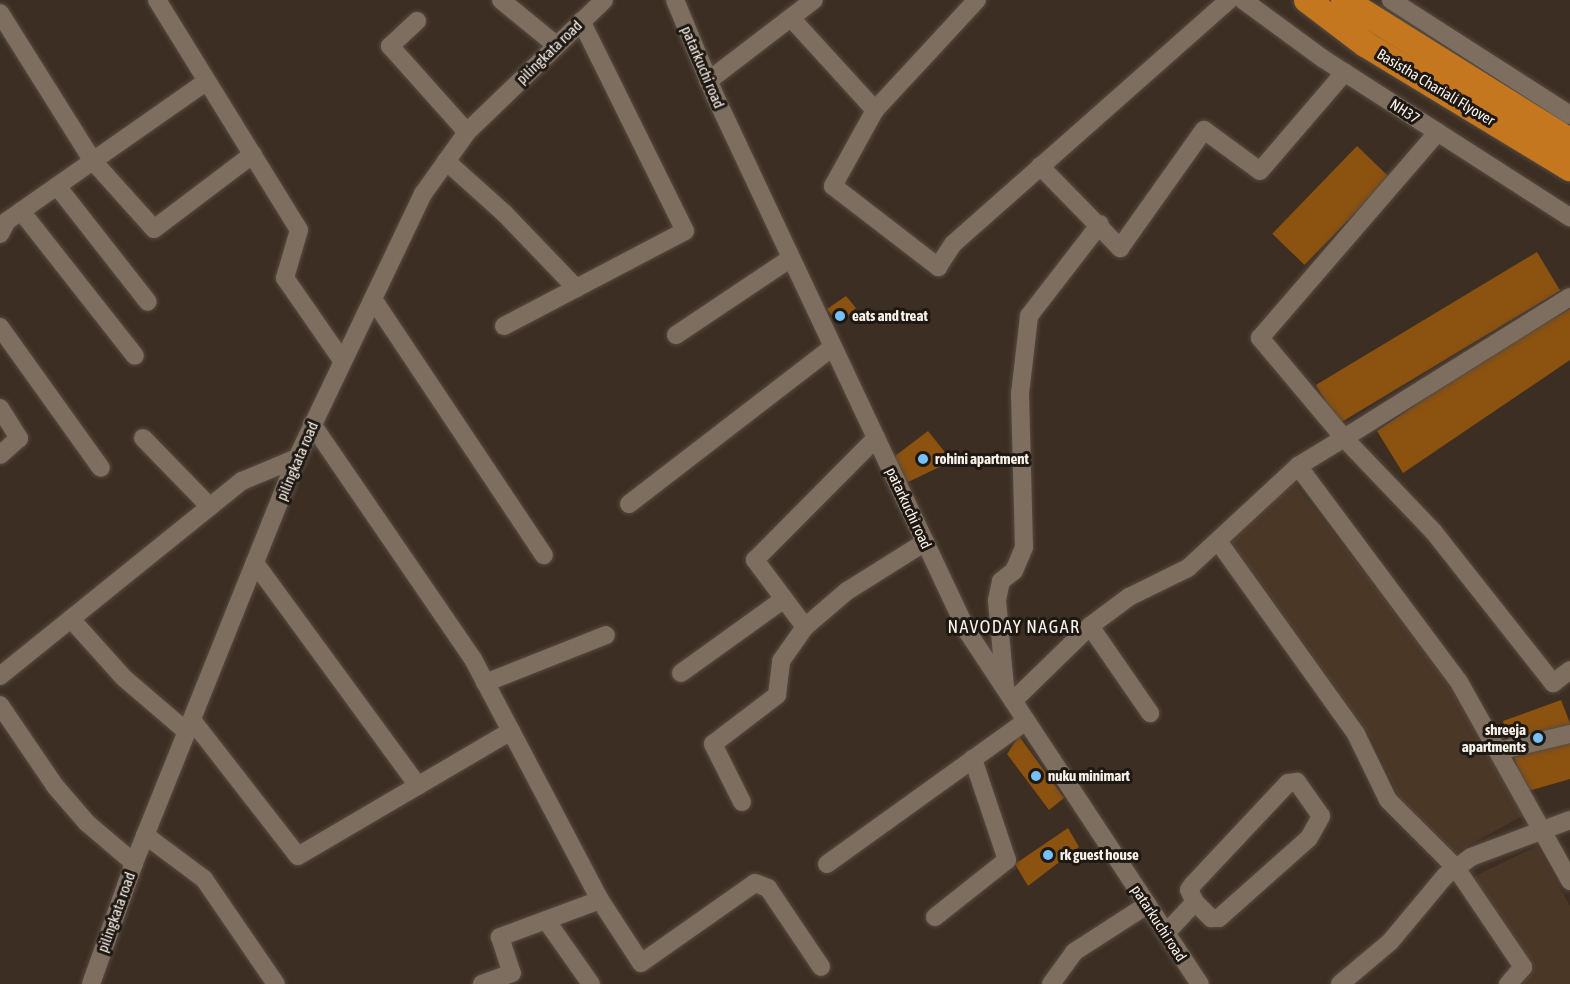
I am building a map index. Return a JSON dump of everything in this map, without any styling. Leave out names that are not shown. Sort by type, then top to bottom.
[{"type":"highway","name":"Basistha Chariali Flyover","points":[[1307,0],[1365,44],[1570,168]]},
{"type":"highway","name":"Basistha Chariali Flyover","points":[[1344,0],[1570,141]]},
{"type":"street","points":[[157,0],[299,230],[285,278],[341,359]]},
{"type":"street","points":[[501,0],[556,45]]},
{"type":"street","name":"pilingkata road","points":[[91,984],[134,863],[297,458],[341,359],[373,299],[423,194],[467,132],[604,0]]},
{"type":"street","name":"patarkuchi road","points":[[675,0],[708,81],[967,631],[1200,984]]},
{"type":"street","points":[[708,81],[814,0]]},
{"type":"street","points":[[977,0],[875,110],[833,186],[938,267],[953,244],[1229,0]]},
{"type":"street","name":"NH37","points":[[1243,0],[1345,72],[1570,217]]},
{"type":"street","points":[[1396,1],[1570,115]]},
{"type":"street","points":[[0,12],[93,161],[154,230],[253,154]]},
{"type":"street","points":[[791,18],[875,110]]},
{"type":"street","points":[[417,21],[390,46],[467,132]]},
{"type":"street","points":[[504,326],[685,231],[581,21]]},
{"type":"street","points":[[1040,166],[1100,224],[1120,248],[1204,130],[1260,171],[1345,72]]},
{"type":"street","points":[[0,234],[21,211],[207,81]]},
{"type":"street","points":[[1438,132],[1260,338],[1344,438],[1433,531],[1553,683],[1570,670]]},
{"type":"street","points":[[446,161],[505,214],[576,288]]},
{"type":"street","points":[[57,186],[148,302]]},
{"type":"street","points":[[21,211],[135,356]]},
{"type":"street","points":[[1009,695],[997,600],[1002,581],[1014,572],[1024,547],[1020,394],[1029,316],[1100,224]]},
{"type":"street","points":[[676,335],[791,258]]},
{"type":"street","points":[[1009,695],[1129,597],[1188,568],[1298,466],[1570,297]]},
{"type":"street","points":[[373,299],[544,555]]},
{"type":"street","points":[[0,327],[101,468]]},
{"type":"street","points":[[629,504],[833,347]]},
{"type":"street","points":[[0,408],[19,438],[0,455]]},
{"type":"street","points":[[312,424],[485,683],[600,900],[641,963],[755,883],[768,888],[821,966]]},
{"type":"street","points":[[143,438],[210,507]]},
{"type":"street","points":[[805,627],[755,560],[876,438]]},
{"type":"street","points":[[0,676],[242,481],[297,458]]},
{"type":"street","points":[[1298,466],[1459,682],[1570,881]]},
{"type":"street","points":[[1218,541],[1356,734],[1388,800],[1456,868],[1523,967],[1508,984]]},
{"type":"street","points":[[742,802],[713,744],[777,695],[781,661],[805,627],[847,591],[925,542]]},
{"type":"street","points":[[255,563],[418,786]]},
{"type":"street","points":[[681,673],[784,599]]},
{"type":"street","points":[[71,619],[124,678],[190,726],[298,856],[511,731]]},
{"type":"street","points":[[1090,627],[1150,713]]},
{"type":"street","points":[[485,683],[606,635]]},
{"type":"street","points":[[0,705],[56,786],[87,822],[134,863]]},
{"type":"street","points":[[827,864],[1026,721]]},
{"type":"street","points":[[1498,751],[1570,734]]},
{"type":"street","points":[[935,917],[1007,860],[973,759]]},
{"type":"street","points":[[1297,782],[1321,816],[1309,838],[1219,918],[1211,918],[1195,902],[1189,890],[1193,884],[1288,783],[1297,782]]},
{"type":"street","points":[[1340,984],[1390,942],[1456,868],[1471,856],[1570,820]]},
{"type":"street","points":[[146,835],[204,879],[276,984]]},
{"type":"street","points":[[482,984],[512,973],[500,937],[600,900]]},
{"type":"street","points":[[1166,933],[1195,902]]},
{"type":"street","points":[[1051,984],[1074,952],[1148,905]]},
{"type":"street","points":[[546,920],[591,984]]},
{"type":"shaded area","points":[[1292,480],[1450,682],[1526,814],[1453,854],[1403,806],[1372,739],[1229,539]]},
{"type":"shaded area","points":[[1537,846],[1570,906],[1570,984],[1519,984],[1531,965],[1473,877]]},
{"type":"building","points":[[1357,146],[1389,177],[1305,265],[1272,234]]},
{"type":"building","points":[[1537,252],[1560,291],[1339,423],[1316,385]]},
{"type":"building","name":"eats and treat","points":[[846,296],[856,308],[839,324],[827,309]]},
{"type":"building","points":[[1570,309],[1570,360],[1403,473],[1377,431],[1497,350]]},
{"type":"building","name":"rohini apartment","points":[[928,431],[952,461],[904,484],[895,456]]},
{"type":"building","name":"shreeja apartments","points":[[1561,700],[1570,723],[1570,779],[1525,792],[1503,721]]},
{"type":"building","name":"nuku minimart","points":[[1019,736],[1064,798],[1049,810],[1007,754]]},
{"type":"building","name":"rk guest house","points":[[1068,828],[1079,847],[1028,886],[1015,864]]},
{"type":"place","name":"eats and treat","points":[[840,316]]},
{"type":"place","name":"rohini apartment","points":[[923,459]]},
{"type":"place","name":"shreeja apartments","points":[[1538,738]]},
{"type":"place","name":"nuku minimart","points":[[1036,776]]},
{"type":"place","name":"rk guest house","points":[[1048,855]]},
{"type":"district","name":"NAVODAY NAGAR","points":[[1014,627]]}]
